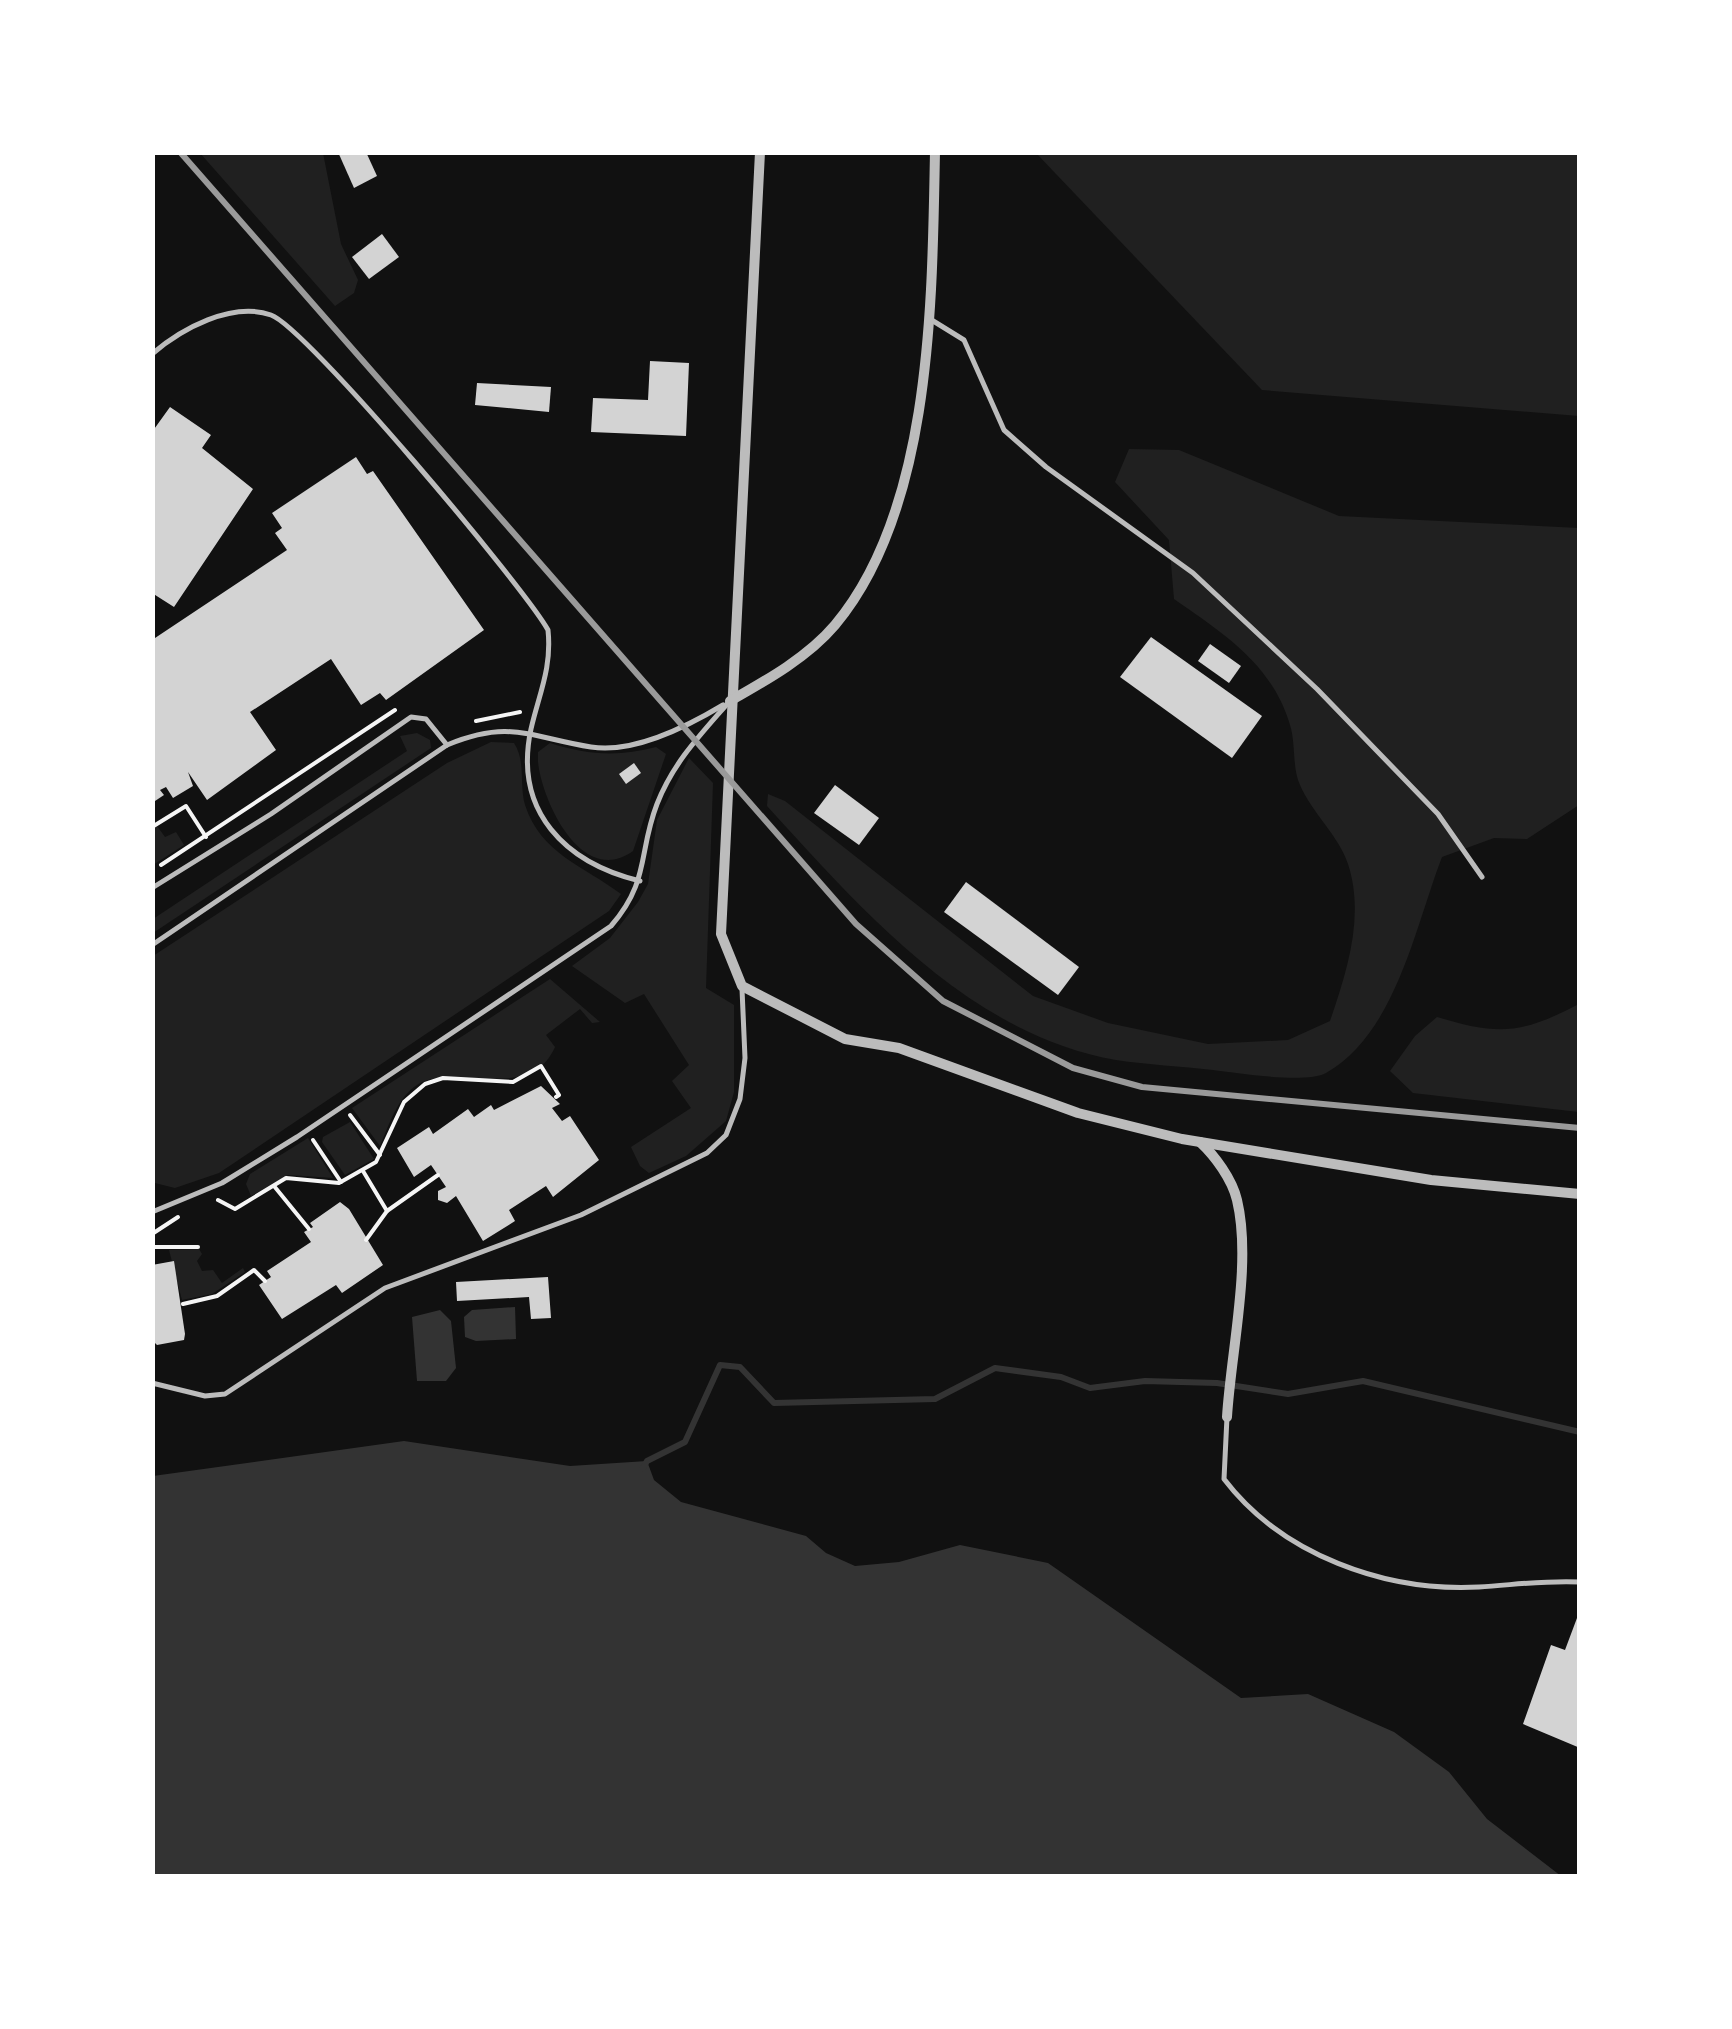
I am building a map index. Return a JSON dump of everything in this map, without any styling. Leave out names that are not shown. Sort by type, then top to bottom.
[{"type":"street","points":[[760,152],[741,575],[730,700],[731,784],[722,934],[742,986],[845,1039],[899,1048],[1078,1113],[1200,1142],[1430,1180],[1580,1194]]},
{"type":"street","points":[[730,700],[810,648],[834,627],[860,590],[893,514],[915,428],[930,319],[936,152]]},
{"type":"street","points":[[1200,1142],[1214,1156],[1237,1196],[1242,1242],[1227,1416]]},
{"type":"lane","points":[[152,354],[199,323],[229,314],[262,312],[288,325],[372,415],[539,614],[548,630],[550,664],[530,731],[530,788],[546,823],[580,859],[606,873],[640,881]]},
{"type":"lane","points":[[930,319],[964,340],[1004,430],[1046,468],[1193,572],[1438,814],[1482,877]]},
{"type":"lane","points":[[152,944],[447,745],[478,732],[530,731],[595,748],[683,729],[730,700]]},
{"type":"lane","points":[[152,1212],[222,1183],[282,1146],[597,936],[628,906],[640,881],[655,808],[678,759],[730,700]]},
{"type":"lane","points":[[152,888],[411,717],[426,719],[447,745]]},
{"type":"lane","points":[[152,1382],[205,1396],[225,1394],[385,1288],[581,1215],[706,1153],[726,1135],[740,1100],[745,1058],[742,986]]},
{"type":"lane","points":[[1227,1416],[1224,1480],[1240,1500],[1266,1524],[1351,1570],[1396,1583],[1476,1588],[1543,1580],[1580,1582]]},
{"type":"path","points":[[152,826],[186,806],[214,850]]},
{"type":"path","points":[[213,1201],[224,1199],[235,1209],[274,1186],[300,1177],[342,1182],[363,1171],[380,1155],[404,1102],[435,1081],[513,1082],[541,1066],[560,1095],[556,1097]]},
{"type":"path","points":[[338,1123],[350,1115],[380,1155]]},
{"type":"path","points":[[325,1131],[313,1140],[342,1182]]},
{"type":"path","points":[[363,1171],[387,1211]]},
{"type":"path","points":[[366,1240],[387,1211],[438,1175]]},
{"type":"path","points":[[274,1186],[309,1229]]},
{"type":"path","points":[[152,1234],[186,1211]]},
{"type":"path","points":[[152,1247],[198,1248]]},
{"type":"path","points":[[183,1304],[217,1296],[254,1270],[264,1281]]},
{"type":"shaded area","points":[[200,153],[323,153],[341,244],[358,280],[354,293],[335,306]]},
{"type":"shaded area","points":[[1036,153],[1579,153],[1579,416],[1262,390]]},
{"type":"shaded area","points":[[1129,449],[1179,450],[1339,516],[1579,528],[1579,805],[1527,839],[1494,838],[1442,857],[1412,946],[1386,1006],[1350,1055],[1326,1073],[1303,1078],[1271,1077],[1116,1060],[1063,1046],[1013,1024],[966,996],[880,925],[767,806],[768,794],[785,801],[1033,996],[1108,1023],[1208,1044],[1288,1040],[1330,1021],[1352,943],[1355,903],[1348,864],[1300,785],[1290,725],[1271,684],[1244,652],[1174,599],[1169,540],[1115,482]]},
{"type":"shaded area","points":[[417,733],[430,740],[431,748],[153,933],[153,919],[407,751],[400,736]]},
{"type":"shaded area","points":[[491,742],[514,743],[520,757],[525,805],[542,836],[565,857],[621,894],[609,911],[219,1173],[175,1188],[155,1183],[153,956],[447,763]]},
{"type":"shaded area","points":[[550,743],[603,753],[656,747],[666,754],[633,851],[614,859],[597,858],[568,835],[541,779],[538,752]]},
{"type":"shaded area","points":[[689,758],[713,783],[706,988],[734,1005],[734,1092],[726,1121],[686,1156],[649,1173],[640,1166],[631,1147],[691,1108],[672,1081],[689,1065],[644,994],[625,1003],[572,966],[610,938],[638,902],[648,884],[657,820]]},
{"type":"shaded area","points":[[157,826],[165,837],[176,832],[184,845],[153,865],[153,829]]},
{"type":"shaded area","points":[[550,979],[600,1022],[592,1023],[580,1009],[546,1035],[555,1047],[543,1064],[528,1074],[490,1079],[450,1077],[417,1085],[399,1104],[380,1146],[352,1108]]},
{"type":"shaded area","points":[[1579,1004],[1579,1112],[1413,1093],[1390,1071],[1415,1036],[1437,1017],[1478,1027],[1510,1029],[1541,1021]]},
{"type":"shaded area","points":[[350,1122],[374,1159],[345,1175],[322,1142],[323,1137]]},
{"type":"shaded area","points":[[308,1138],[333,1178],[288,1175],[251,1196],[246,1184],[250,1174]]},
{"type":"shaded area","points":[[199,1249],[202,1254],[197,1261],[202,1271],[213,1270],[222,1283],[243,1268],[245,1272],[212,1294],[182,1300],[169,1250]]},
{"type":"shaded area","points":[[515,1307],[516,1339],[476,1341],[465,1337],[464,1317],[472,1310]]},
{"type":"shaded area","points":[[440,1310],[451,1321],[456,1368],[446,1381],[417,1381],[412,1317]]},
{"type":"shaded area","points":[[404,1441],[570,1466],[647,1461],[654,1480],[681,1502],[806,1536],[826,1553],[855,1566],[899,1562],[960,1545],[1048,1563],[1241,1698],[1308,1694],[1394,1732],[1449,1772],[1487,1819],[1561,1876],[153,1876],[153,1476]]},
{"type":"building","points":[[338,152],[366,152],[377,176],[354,188]]},
{"type":"building","points":[[382,234],[399,257],[369,279],[352,257]]},
{"type":"building","points":[[650,361],[689,363],[686,436],[591,432],[593,398],[648,400]]},
{"type":"building","points":[[477,383],[551,387],[549,412],[475,405]]},
{"type":"building","points":[[170,407],[211,435],[202,448],[253,489],[174,607],[152,593],[152,432]]},
{"type":"building","points":[[356,457],[367,474],[373,471],[484,630],[386,700],[380,693],[361,705],[331,659],[250,712],[276,750],[207,800],[188,772],[193,786],[173,798],[166,787],[160,790],[164,795],[152,803],[152,640],[287,550],[275,533],[282,528],[272,513]]},
{"type":"building","points":[[1151,637],[1262,716],[1232,758],[1120,677]]},
{"type":"building","points":[[1210,644],[1241,666],[1229,683],[1198,661]]},
{"type":"building","points":[[634,763],[641,773],[626,784],[619,774]]},
{"type":"building","points":[[835,785],[879,818],[859,845],[814,813]]},
{"type":"building","points":[[966,882],[1079,967],[1058,995],[944,912]]},
{"type":"building","points":[[541,1086],[560,1104],[552,1108],[562,1121],[570,1116],[599,1160],[553,1197],[546,1186],[509,1210],[515,1221],[483,1241],[456,1196],[447,1203],[438,1200],[438,1191],[446,1187],[431,1165],[414,1177],[397,1148],[429,1127],[433,1134],[468,1109],[474,1117],[491,1105],[494,1110]]},
{"type":"building","points":[[340,1202],[349,1209],[383,1265],[342,1293],[336,1285],[282,1319],[259,1285],[271,1277],[267,1271],[311,1242],[304,1232],[313,1227],[310,1223]]},
{"type":"building","points":[[174,1261],[184,1340],[157,1345],[152,1340],[152,1265]]},
{"type":"building","points":[[548,1277],[551,1318],[531,1319],[529,1297],[457,1301],[456,1282]]},
{"type":"building","points":[[1580,1610],[1580,1748],[1523,1724],[1551,1645],[1565,1650]]},
{"type":"waterway","points":[[643,1468],[647,1461],[685,1442],[720,1365],[740,1367],[774,1403],[935,1399],[995,1368],[1061,1377],[1090,1388],[1145,1381],[1217,1383],[1288,1394],[1363,1381],[1580,1432]]},
{"type":"railway","points":[[180,152],[856,924],[943,1001],[1073,1068],[1142,1087],[1580,1128]]}]
